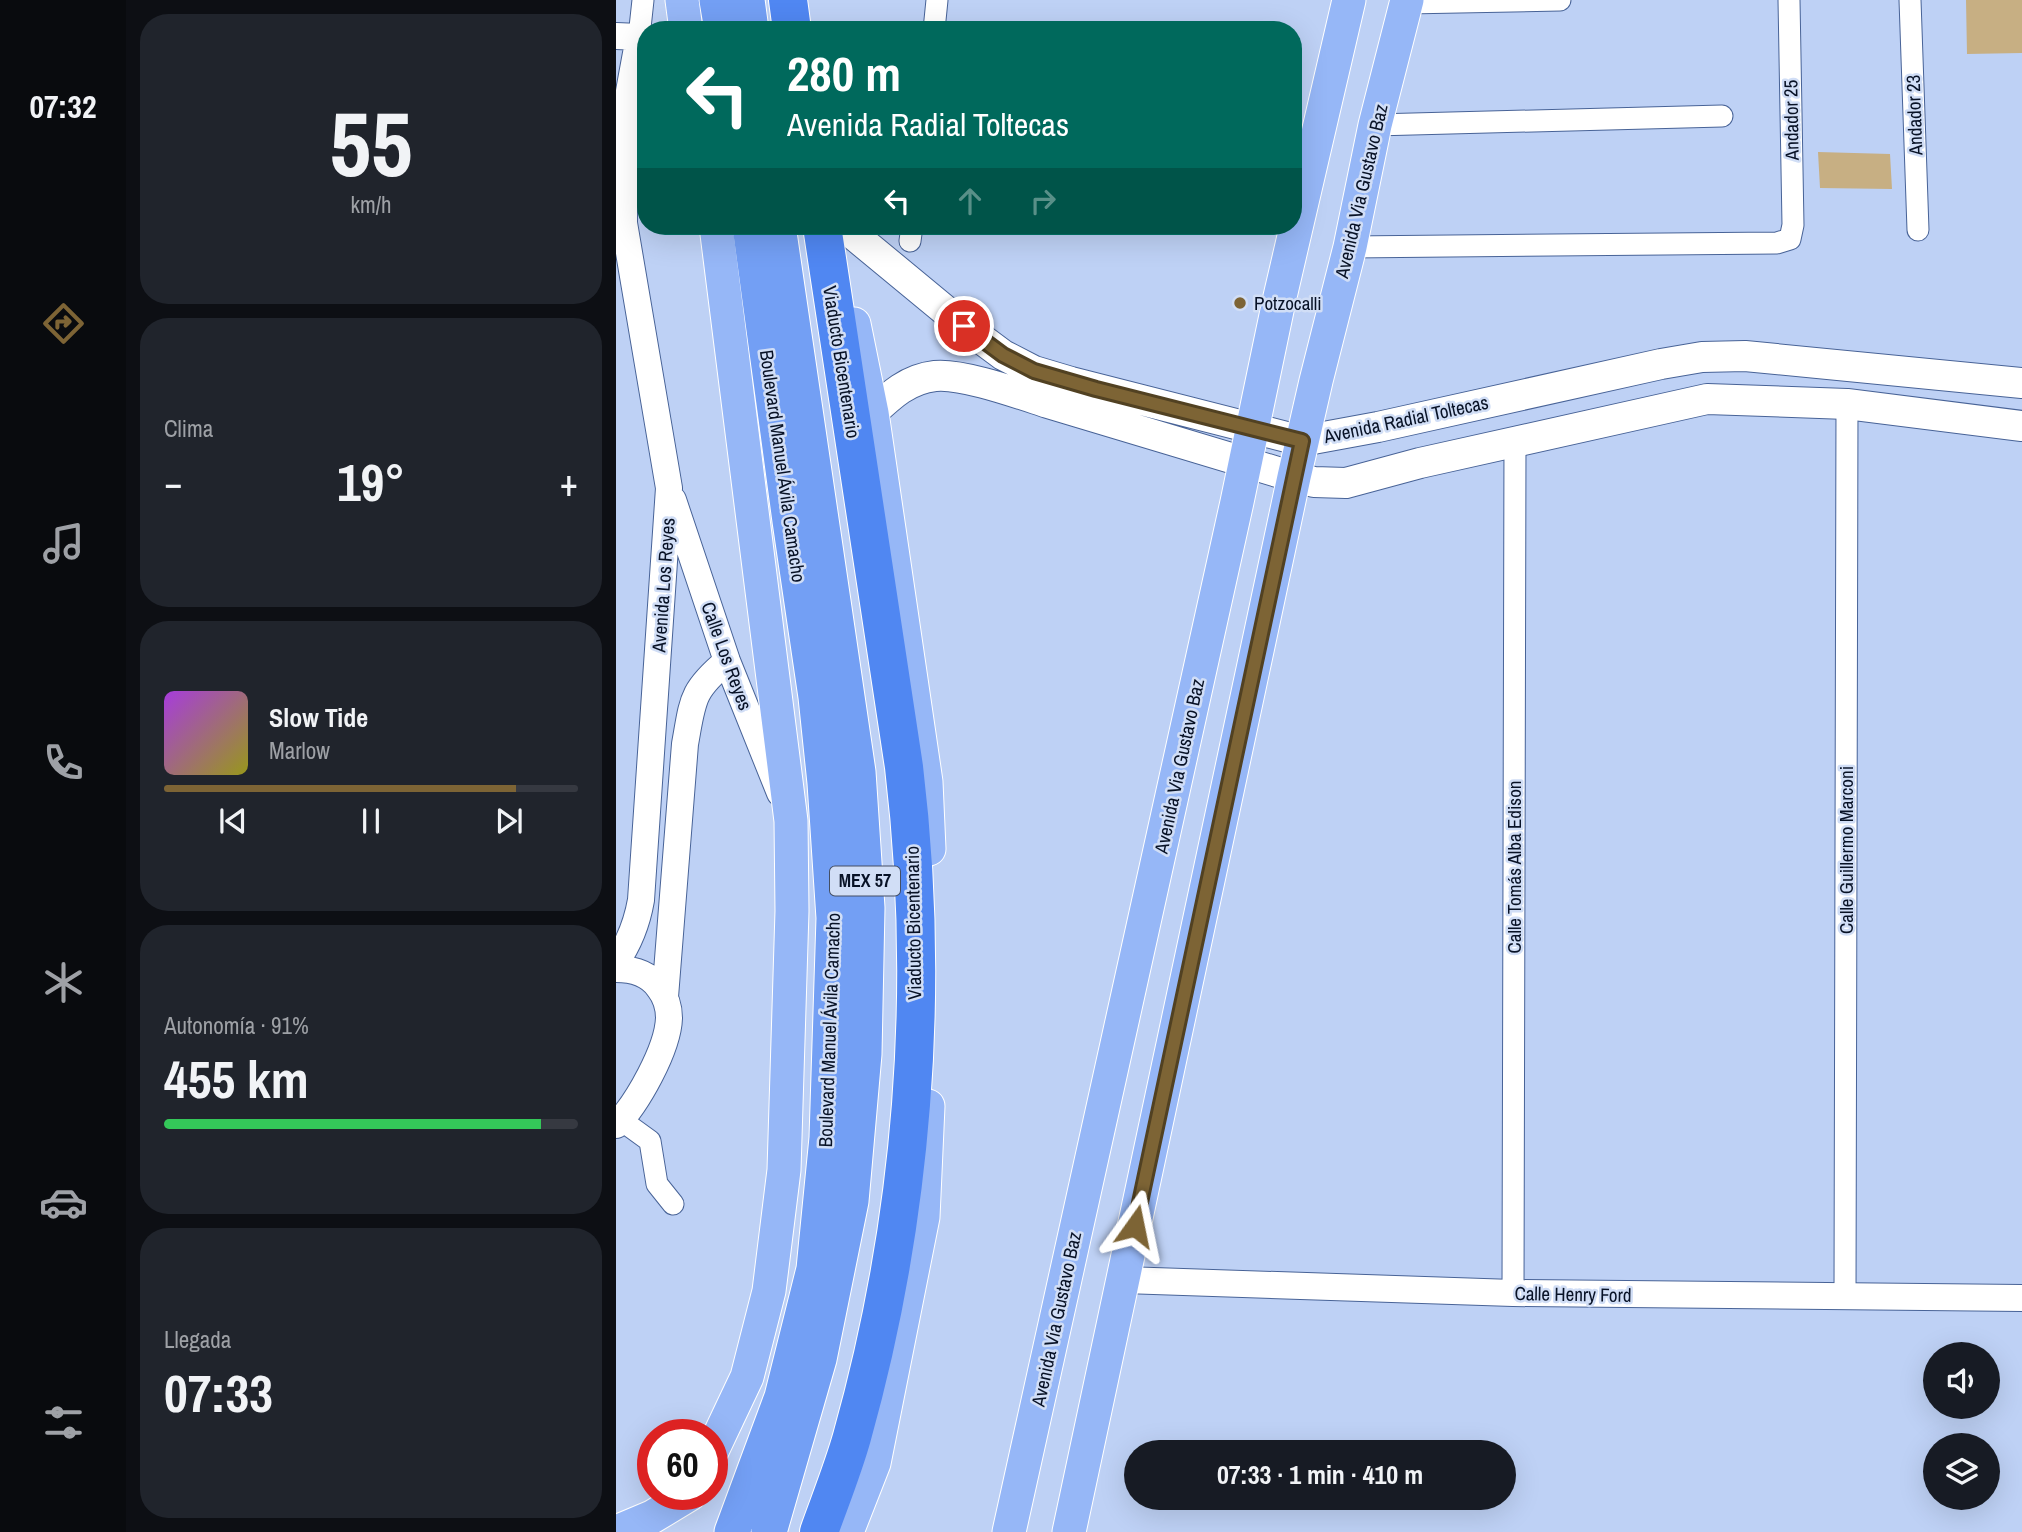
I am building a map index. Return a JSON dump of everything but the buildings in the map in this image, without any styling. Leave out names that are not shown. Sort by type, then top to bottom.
[{"type":"highway","points":[[717,0],[720,21]]},
{"type":"highway","points":[[747,0],[750,21]]},
{"type":"highway","points":[[788,0],[791,21]]},
{"type":"highway","name":"Boulevard Manuel Ávila Camacho","points":[[732,1532],[782,1397],[814,1269],[827,1138],[834,918],[816,697],[751,235]]},
{"type":"highway","name":"Boulevard Manuel Ávila Camacho","points":[[769,1532],[819,1359],[850,1201],[864,1054],[867,908],[858,772],[779,235]]},
{"type":"highway","name":"Viaducto Bicentenario","points":[[819,1532],[852,1440],[872,1360],[904,1192],[914,1086],[915,931],[911,825],[904,767],[823,235]]},
{"type":"main road","points":[[682,0],[685,21]]},
{"type":"main road","points":[[799,0],[802,21]]},
{"type":"main road","name":"Avenida Via Gustavo Baz","points":[[1302,202],[1349,0]]},
{"type":"main road","name":"Avenida Via Gustavo Baz","points":[[1069,1532],[1294,477],[1350,247],[1375,125],[1407,2]]},
{"type":"main road","name":"Boulevard Manuel Ávila Camacho","points":[[717,235],[791,821],[792,911],[784,1170],[769,1291],[747,1377],[727,1419]]},
{"type":"main road","points":[[837,235],[872,413],[926,782],[933,973],[923,1217],[874,1463],[847,1532]]},
{"type":"main road","name":"Avenida Radial Toltecas","points":[[854,235],[964,326],[1003,355],[1034,371],[1302,441],[1702,357],[1745,356],[2022,383]]},
{"type":"main road","name":"Avenida Via Gustavo Baz","points":[[1009,1532],[1294,235]]},
{"type":"main road","points":[[872,413],[894,391],[913,381],[936,376],[958,377],[1294,477],[1314,482],[1346,483],[1515,441],[1707,400],[1847,404],[2022,426]]},
{"type":"main road","points":[[616,1532],[664,1510]]},
{"type":"main road","points":[[676,1532],[685,1510]]},
{"type":"street","points":[[620,215],[628,97],[627,37],[643,0]]},
{"type":"street","points":[[935,21],[937,0]]},
{"type":"street","points":[[1407,2],[1560,0]]},
{"type":"street","name":"Andador 25","points":[[1350,247],[1777,243],[1790,239],[1793,225],[1788,0]]},
{"type":"street","name":"Andador 23","points":[[1910,0],[1918,230]]},
{"type":"street","points":[[1375,125],[1722,117]]},
{"type":"street","name":"Avenida Los Reyes","points":[[616,961],[637,923],[641,900],[669,488],[620,215]]},
{"type":"street","name":"Calle Guillermo Marconi","points":[[1845,1296],[1847,404]]},
{"type":"street","name":"Calle Tomás Alba Edison","points":[[1513,1293],[1515,441]]},
{"type":"street","name":"Calle Los Reyes","points":[[669,488],[727,661],[791,821]]},
{"type":"street","points":[[673,1204],[657,1184],[650,1141],[619,1123],[642,1090],[662,1049],[667,1032],[669,1016],[666,997],[685,744],[696,692],[707,678],[727,661]]},
{"type":"street","points":[[616,969],[629,969],[646,975],[666,997]]},
{"type":"street","name":"Calle Henry Ford","points":[[1124,1280],[1513,1293],[2022,1298]]},
{"type":"shaded area","points":[[1966,0],[2022,0],[2022,53],[1967,54]]},
{"type":"shaded area","points":[[1818,152],[1890,154],[1892,189],[1820,188]]},
{"type":"place","name":"Potzocalli","points":[[1240,303]]},
{"type":"route","points":[[964,326],[1003,355],[1034,371],[1302,441],[1135,1226]]}]
